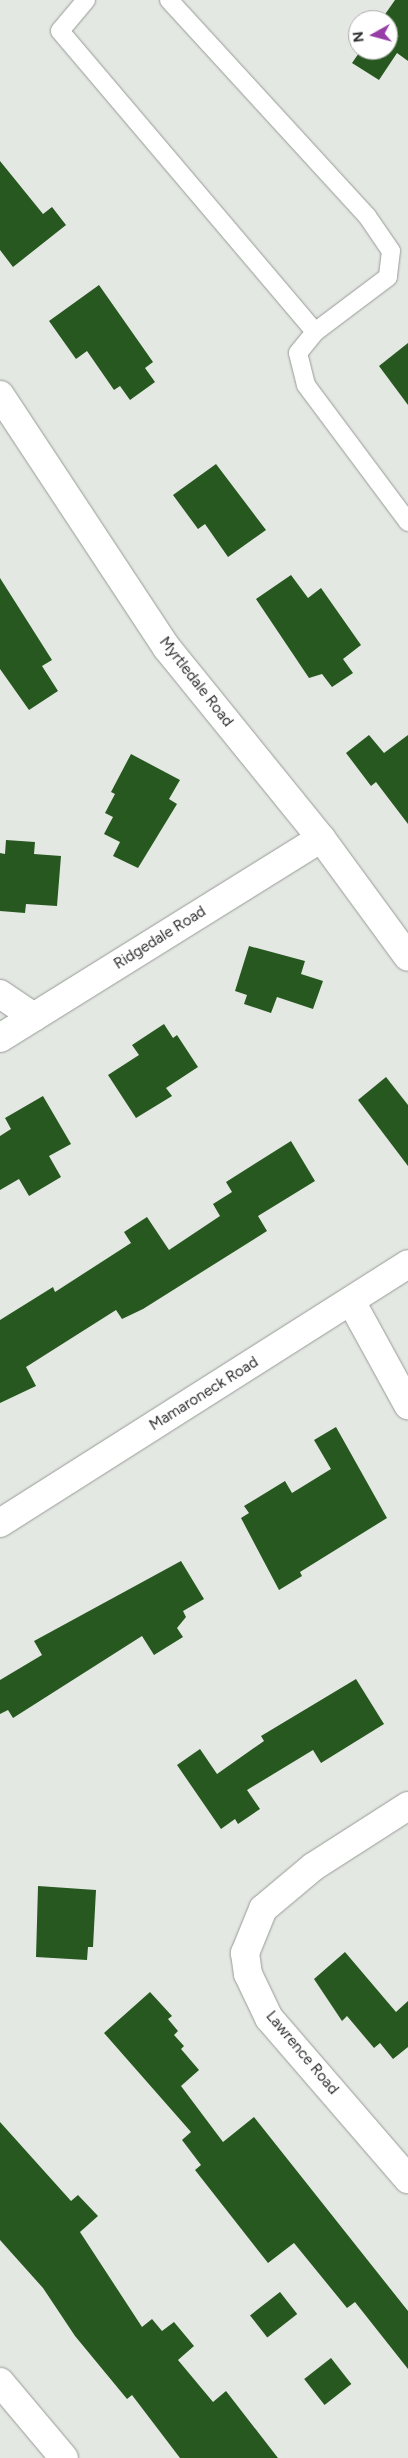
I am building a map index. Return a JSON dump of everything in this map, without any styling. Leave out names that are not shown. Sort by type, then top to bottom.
[{"type":"street","name":"Myrtledale Road","points":[[0,395],[167,648],[321,838],[408,957]]},
{"type":"street","name":"Ridgedale Road","points":[[0,1038],[321,838]]},
{"type":"street","points":[[0,994],[34,1017]]},
{"type":"street","name":"Mamaroneck Road","points":[[0,1523],[408,1264]]},
{"type":"street","points":[[351,1301],[408,1406]]},
{"type":"street","name":"Lawrence Road","points":[[408,1806],[313,1867],[263,1909],[245,1953],[248,1974],[269,2018],[408,2178]]},
{"type":"street","points":[[0,2382],[64,2458]]},
{"type":"lane","points":[[86,0],[60,31],[315,332]]},
{"type":"lane","points":[[169,0],[367,216],[391,251],[388,277],[315,332],[298,353],[306,384],[408,522]]},
{"type":"building","points":[[395,0],[408,0],[408,61],[398,54],[398,10],[388,10]]},
{"type":"building","points":[[354,60],[392,60],[379,80],[352,63]]},
{"type":"building","points":[[0,161],[43,214],[52,207],[66,225],[13,267],[0,250]]},
{"type":"building","points":[[99,285],[153,362],[145,368],[155,382],[130,400],[120,386],[114,390],[87,351],[76,359],[49,321]]},
{"type":"building","points":[[408,343],[408,405],[379,366]]},
{"type":"building","points":[[216,464],[266,530],[228,557],[205,524],[198,529],[173,495]]},
{"type":"building","points":[[291,575],[308,598],[321,588],[361,645],[343,659],[353,673],[332,687],[322,674],[309,678],[256,599]]},
{"type":"building","points":[[0,578],[52,660],[42,666],[58,691],[29,710],[0,669]]},
{"type":"building","points":[[369,735],[384,753],[408,735],[408,824],[376,782],[371,786],[346,753]]},
{"type":"building","points":[[131,754],[180,780],[169,799],[177,804],[138,868],[113,856],[120,842],[104,834],[113,817],[105,813],[115,794],[111,792]]},
{"type":"building","points":[[6,840],[35,842],[34,854],[61,856],[57,906],[26,904],[25,913],[0,911],[0,853],[5,854]]},
{"type":"building","points":[[249,946],[305,961],[301,974],[323,981],[313,1009],[277,997],[271,1013],[244,1004],[247,995],[235,991]]},
{"type":"building","points":[[164,1024],[173,1038],[177,1035],[198,1067],[166,1088],[172,1096],[136,1118],[108,1075],[139,1055],[132,1045]]},
{"type":"building","points":[[386,1077],[408,1105],[408,1166],[358,1100]]},
{"type":"building","points":[[43,1096],[71,1144],[49,1156],[61,1177],[29,1196],[19,1179],[0,1190],[0,1136],[11,1129],[5,1118]]},
{"type":"building","points":[[291,1141],[315,1181],[258,1216],[267,1231],[143,1309],[122,1319],[116,1310],[26,1367],[36,1386],[0,1403],[0,1320],[53,1287],[55,1292],[131,1243],[124,1232],[147,1217],[169,1250],[220,1216],[213,1204],[232,1192],[226,1182]]},
{"type":"building","points":[[336,1427],[387,1518],[300,1572],[302,1576],[279,1590],[241,1518],[249,1513],[244,1506],[285,1481],[292,1493],[331,1469],[314,1440]]},
{"type":"building","points":[[181,1561],[204,1599],[183,1611],[186,1617],[177,1628],[183,1637],[154,1655],[142,1636],[13,1718],[8,1710],[0,1714],[0,1680],[42,1655],[34,1641]]},
{"type":"building","points":[[356,1679],[384,1724],[321,1763],[313,1750],[247,1790],[260,1809],[238,1824],[235,1819],[221,1829],[177,1765],[200,1749],[217,1774],[264,1741],[261,1736]]},
{"type":"building","points":[[38,1886],[96,1890],[93,1947],[88,1947],[87,1960],[36,1957]]},
{"type":"building","points":[[345,1952],[396,2012],[408,2001],[408,2047],[393,2059],[380,2043],[374,2048],[347,2016],[342,2021],[314,1979]]},
{"type":"building","points":[[150,1992],[172,2016],[168,2019],[178,2031],[174,2035],[184,2046],[181,2049],[199,2070],[181,2086],[223,2142],[254,2117],[408,2311],[408,2369],[355,2302],[347,2308],[294,2243],[268,2263],[195,2170],[201,2165],[182,2140],[191,2132],[104,2033]]},
{"type":"building","points":[[0,2122],[71,2201],[78,2195],[98,2216],[80,2232],[142,2327],[152,2319],[162,2331],[174,2322],[194,2346],[178,2360],[213,2402],[226,2391],[278,2458],[180,2458],[132,2395],[127,2399],[75,2336],[43,2288],[0,2240]]},
{"type":"building","points":[[280,2292],[297,2314],[267,2337],[250,2315]]},
{"type":"building","points":[[331,2358],[351,2384],[325,2405],[304,2379]]}]
